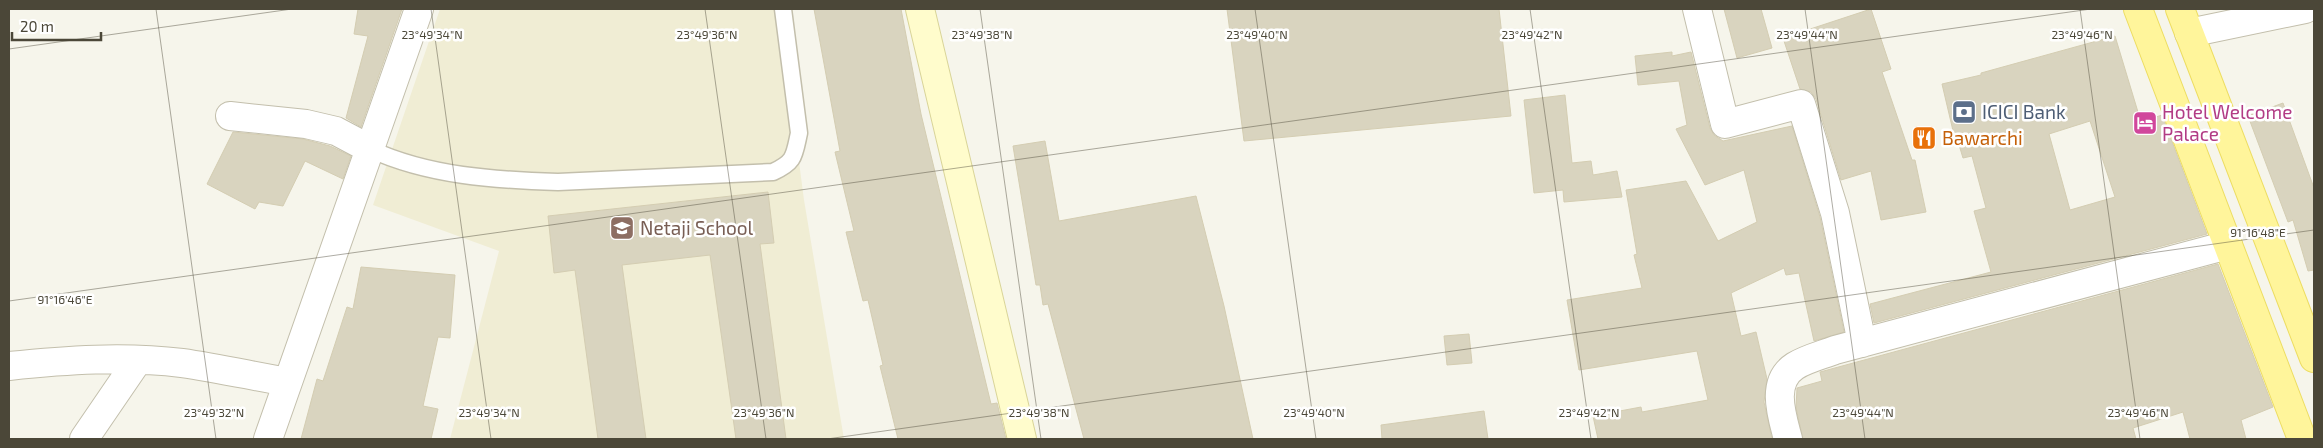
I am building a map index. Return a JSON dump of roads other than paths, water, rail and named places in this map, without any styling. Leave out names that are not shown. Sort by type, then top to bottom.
[{"type":"main road","points":[[2138,9],[2302,439]]},
{"type":"main road","points":[[2185,21],[2314,358]]},
{"type":"street","points":[[268,439],[419,9]]},
{"type":"street","points":[[920,9],[1022,439]]},
{"type":"street","points":[[1697,9],[1725,124],[1802,104],[1835,214],[1862,343]]},
{"type":"street","points":[[2185,21],[2304,9]]},
{"type":"street","points":[[230,116],[306,124],[336,130],[370,150]]},
{"type":"street","points":[[1788,439],[1779,404],[1782,382],[1794,367],[1835,350],[2228,245]]},
{"type":"street","points":[[9,366],[50,362],[138,360],[182,363],[288,382]]},
{"type":"street","points":[[84,439],[138,360]]},
{"type":"lane","points":[[370,150],[424,168],[492,179],[526,181],[558,182],[773,172],[788,165],[795,151],[799,133],[784,9]]},
{"type":"place","name":"ICICI Bank","points":[[1964,112]]},
{"type":"place","name":"Hotel Welcome Palace","points":[[2145,123]]},
{"type":"place","name":"Bawarchi","points":[[1924,138]]},
{"type":"place","name":"Netaji School","points":[[622,228]]}]
